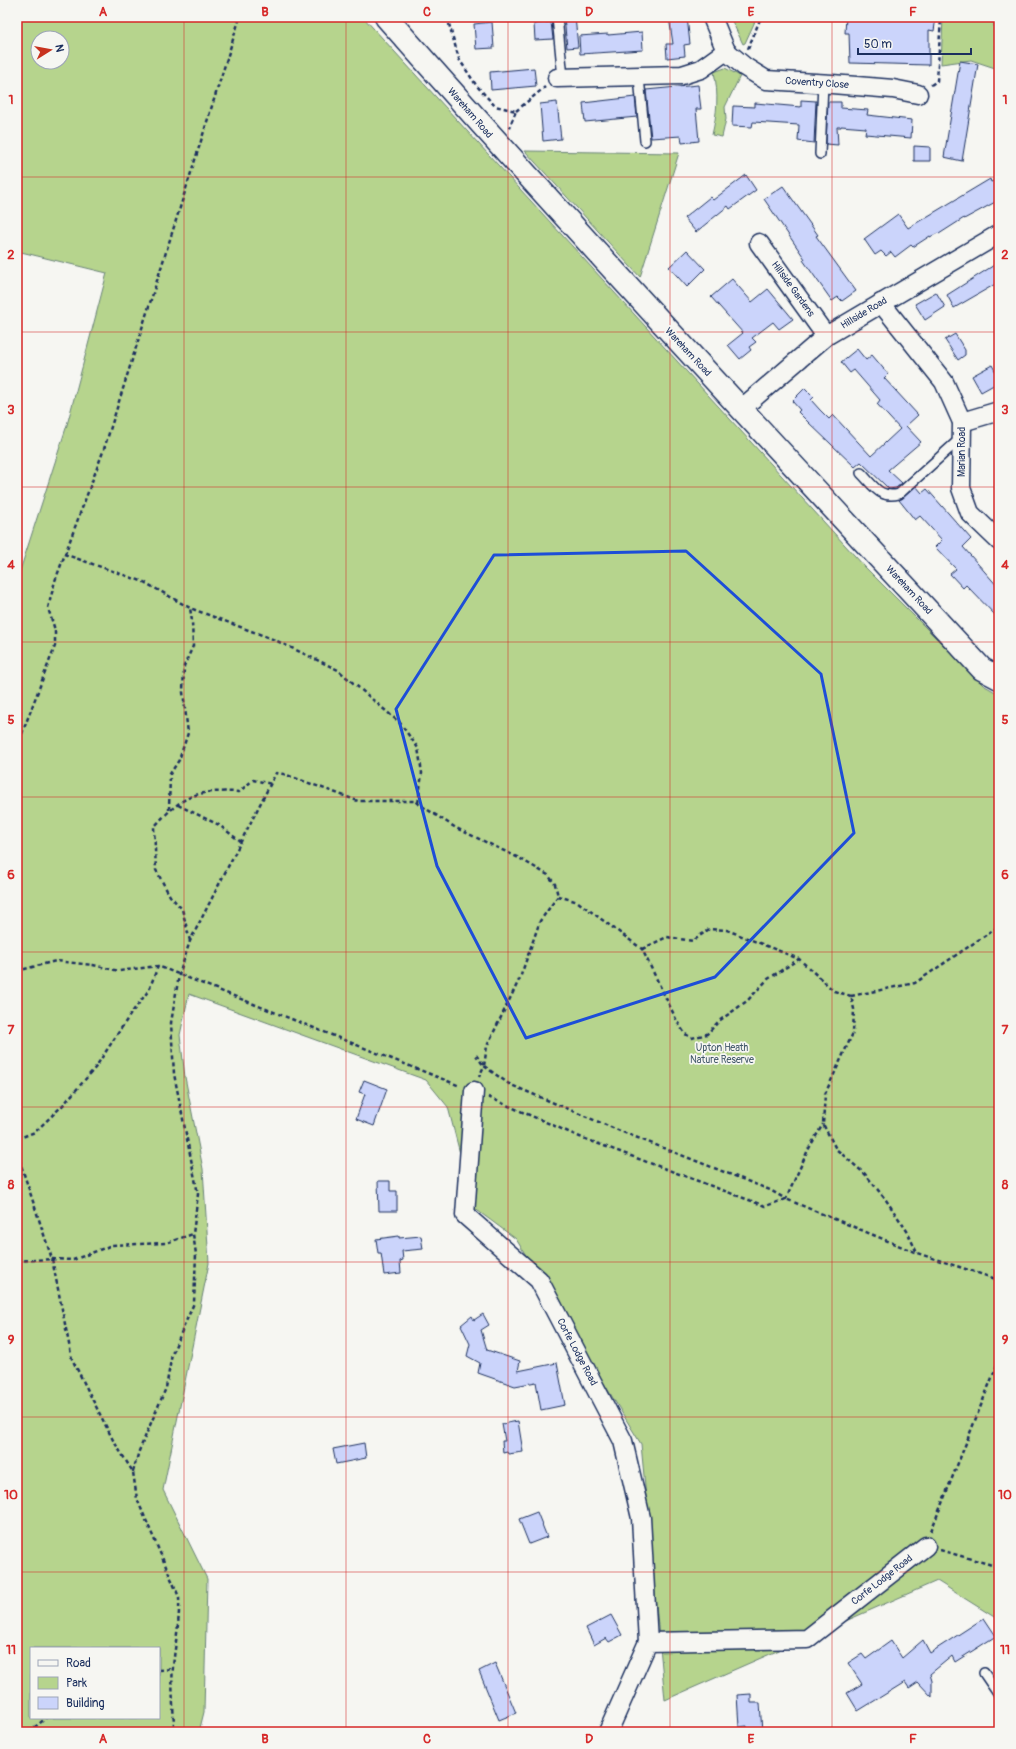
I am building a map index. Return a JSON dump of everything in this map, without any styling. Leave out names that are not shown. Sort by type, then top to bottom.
[{"type":"street","name":"Wareham Road","points":[[386,17],[501,147],[982,669],[999,678]]},
{"type":"street","name":"Coventry Close","points":[[712,17],[726,51],[766,80],[823,83],[918,94]]},
{"type":"street","points":[[560,78],[682,75],[701,69],[726,51]]},
{"type":"street","name":"Hillside Road","points":[[741,409],[826,336],[999,234]]},
{"type":"street","name":"Hillside Gardens","points":[[759,243],[826,336]]},
{"type":"street","name":"Marian Road","points":[[881,303],[944,382],[962,430],[961,488],[970,512],[999,541]]},
{"type":"street","points":[[962,430],[999,411]]},
{"type":"street","name":"Corfe Lodge Road","points":[[474,1091],[465,1215],[539,1280],[624,1441],[641,1518],[648,1642],[608,1732]]},
{"type":"street","name":"Corfe Lodge Road","points":[[648,1642],[807,1639],[926,1546]]},
{"type":"lane","points":[[557,17],[560,78]]},
{"type":"lane","points":[[638,77],[645,141]]},
{"type":"lane","points":[[820,154],[823,83]]},
{"type":"lane","points":[[861,474],[881,494],[890,496],[899,494],[962,430]]},
{"type":"lane","points":[[984,1673],[999,1695]]},
{"type":"path","points":[[17,747],[55,646],[55,630],[48,608],[64,554],[104,450],[240,17]]},
{"type":"path","points":[[447,17],[459,59],[476,85],[495,106],[516,111]]},
{"type":"path","points":[[741,63],[761,17]]},
{"type":"path","points":[[918,94],[937,81],[941,17]]},
{"type":"path","points":[[501,147],[516,111],[560,78]]},
{"type":"path","points":[[64,554],[144,582],[190,608],[275,640],[338,670],[400,723],[418,748],[422,773],[418,804]]},
{"type":"path","points":[[169,811],[170,774],[179,760],[188,734],[183,692],[184,666],[193,646],[190,608]]},
{"type":"path","points":[[133,1472],[139,1451],[166,1388],[172,1354],[194,1303],[196,1254],[193,1234],[198,1194],[174,1074],[171,1023],[179,975],[190,941],[272,784],[276,773],[284,774],[358,801],[414,801],[456,828],[519,858],[548,875],[555,884],[558,896],[540,921],[520,978],[487,1046],[484,1066],[474,1091]]},
{"type":"path","points":[[190,941],[182,909],[170,896],[156,870],[154,827],[169,811],[192,795],[214,791],[238,792],[253,780],[272,784]]},
{"type":"path","points":[[178,805],[219,825],[241,842]]},
{"type":"path","points":[[558,896],[578,902],[642,949],[678,1023],[685,1034],[692,1038],[707,1034],[747,1001],[768,979],[799,958]]},
{"type":"path","points":[[642,949],[667,937],[693,941],[709,929],[733,932],[799,958],[834,992],[851,996],[915,983],[999,926]]},
{"type":"path","points":[[17,971],[56,961],[93,965],[119,972],[158,966],[474,1091],[580,1136],[764,1206],[786,1199],[808,1150],[823,1124],[825,1094],[853,1033],[854,1009],[851,996]]},
{"type":"path","points":[[17,1138],[34,1132],[64,1104],[95,1068],[150,990],[158,966]]},
{"type":"path","points":[[476,1055],[484,1066],[509,1084],[620,1131],[770,1190],[786,1199],[917,1253],[999,1280]]},
{"type":"path","points":[[823,1124],[836,1149],[865,1174],[886,1200],[907,1231],[917,1253]]},
{"type":"path","points":[[17,1153],[52,1258],[72,1359],[113,1440],[133,1472],[137,1499],[179,1597],[180,1611],[173,1669],[174,1732]]},
{"type":"path","points":[[17,1261],[52,1258],[73,1260],[112,1245],[166,1243],[193,1234]]},
{"type":"path","points":[[999,1360],[926,1546],[999,1567]]},
{"type":"path","points":[[160,1670],[173,1669]]},
{"type":"path","points":[[30,1732],[45,1719]]},
{"type":"highlighted area","points":[[686,551],[821,674],[854,833],[715,977],[526,1038],[437,866],[396,709],[494,555]]},
{"type":"green space","name":"Upton Heath Nature Reserve","points":[[17,17],[363,17],[865,567],[983,685],[999,694],[999,1620],[937,1581],[665,1700],[641,1444],[516,1239],[474,1208],[448,1107],[426,1080],[189,994],[180,1035],[185,1077],[203,1169],[209,1263],[163,1490],[207,1579],[204,1712],[199,1732],[17,1732],[17,580],[67,425],[107,273],[17,251]]},
{"type":"green space","points":[[730,17],[757,17],[745,43],[743,44]]},
{"type":"green space","points":[[943,17],[993,17],[998,69],[971,60],[941,64]]},
{"type":"green space","points":[[725,68],[740,76],[725,107],[726,119],[722,137],[712,135],[717,104],[714,72]]},
{"type":"green space","points":[[525,151],[679,153],[640,277]]},
{"type":"building","points":[[564,17],[575,17],[578,47],[567,48]]},
{"type":"building","points":[[669,17],[687,17],[690,44],[684,45],[685,56],[667,58],[666,44],[673,44]]},
{"type":"building","points":[[846,17],[936,17],[934,31],[929,30],[929,65],[850,63],[849,33],[845,33]]},
{"type":"building","points":[[492,22],[494,48],[476,49],[474,24]]},
{"type":"building","points":[[551,22],[553,39],[535,40],[534,24]]},
{"type":"building","points":[[642,32],[643,50],[580,54],[579,36]]},
{"type":"building","points":[[960,61],[978,64],[962,161],[944,157]]},
{"type":"building","points":[[534,68],[536,86],[491,90],[490,72]]},
{"type":"building","points":[[698,85],[701,109],[696,109],[699,141],[682,143],[681,136],[651,138],[646,90]]},
{"type":"building","points":[[635,97],[637,117],[585,122],[583,103]]},
{"type":"building","points":[[801,100],[816,101],[814,143],[798,141],[799,125],[753,122],[752,127],[732,126],[733,106],[755,107],[755,103],[801,107]]},
{"type":"building","points":[[557,102],[561,139],[543,141],[540,104]]},
{"type":"building","points":[[828,102],[841,102],[841,108],[868,110],[867,115],[912,120],[911,138],[865,134],[866,128],[841,126],[837,127],[838,145],[826,144]]},
{"type":"building","points":[[914,146],[930,147],[930,161],[914,161]]},
{"type":"building","points":[[746,175],[756,190],[730,209],[728,206],[696,232],[684,218],[710,197],[713,200]]},
{"type":"building","points":[[990,179],[991,182],[999,179],[999,200],[964,218],[939,234],[930,236],[913,247],[911,245],[895,257],[891,252],[886,256],[881,251],[875,255],[864,239],[898,214],[908,228]]},
{"type":"building","points":[[783,186],[818,235],[816,236],[856,291],[842,301],[838,297],[832,301],[803,260],[805,259],[764,199]]},
{"type":"building","points":[[687,250],[705,269],[687,287],[669,267]]},
{"type":"building","points":[[999,262],[999,282],[954,308],[947,295]]},
{"type":"building","points":[[732,279],[752,302],[768,289],[793,319],[779,329],[773,322],[752,338],[756,342],[749,347],[751,350],[740,359],[728,345],[743,333],[711,297]]},
{"type":"building","points":[[936,292],[945,307],[925,320],[915,304]]},
{"type":"building","points":[[955,334],[965,350],[965,355],[958,360],[945,340]]},
{"type":"building","points":[[857,349],[866,360],[872,355],[888,374],[884,378],[918,415],[906,426],[921,442],[888,470],[902,483],[896,488],[889,489],[861,462],[855,467],[798,412],[800,410],[792,401],[805,388],[814,397],[811,400],[820,410],[829,419],[833,415],[871,456],[900,429],[877,404],[880,400],[854,370],[850,373],[841,362]]},
{"type":"building","points":[[992,365],[999,378],[999,382],[981,392],[972,376]]},
{"type":"building","points":[[916,486],[922,493],[927,489],[971,539],[963,547],[999,588],[999,619],[966,585],[963,588],[950,574],[956,569],[935,547],[942,540],[920,516],[915,520],[899,500]]},
{"type":"building","points":[[364,1080],[387,1089],[374,1126],[356,1119],[365,1094],[359,1092]]},
{"type":"building","points":[[378,1181],[390,1181],[390,1191],[397,1191],[397,1211],[379,1211]]},
{"type":"building","points":[[399,1236],[399,1238],[421,1236],[423,1249],[402,1251],[403,1260],[400,1261],[401,1273],[384,1275],[381,1253],[378,1253],[376,1239]]},
{"type":"building","points":[[483,1314],[489,1325],[481,1330],[487,1350],[520,1361],[518,1371],[557,1363],[565,1405],[541,1410],[536,1382],[515,1386],[478,1373],[480,1363],[467,1356],[470,1344],[461,1325],[472,1316],[474,1320]]},
{"type":"building","points":[[518,1421],[523,1452],[508,1454],[507,1452],[503,1453],[502,1441],[505,1441],[502,1424]]},
{"type":"building","points":[[364,1443],[366,1458],[336,1464],[333,1449]]},
{"type":"building","points":[[537,1512],[547,1537],[529,1544],[519,1519]]},
{"type":"building","points":[[611,1615],[622,1635],[609,1642],[606,1638],[594,1645],[586,1628]]},
{"type":"building","points":[[984,1618],[996,1636],[955,1662],[952,1656],[930,1674],[932,1681],[932,1697],[918,1682],[909,1688],[905,1682],[858,1711],[847,1693],[862,1684],[848,1663],[862,1654],[866,1659],[891,1641],[902,1658],[923,1640],[930,1653]]},
{"type":"building","points":[[495,1663],[516,1713],[499,1720],[479,1671]]},
{"type":"building","points":[[751,1694],[751,1703],[760,1703],[762,1732],[747,1732],[747,1726],[739,1727],[737,1695]]}]
